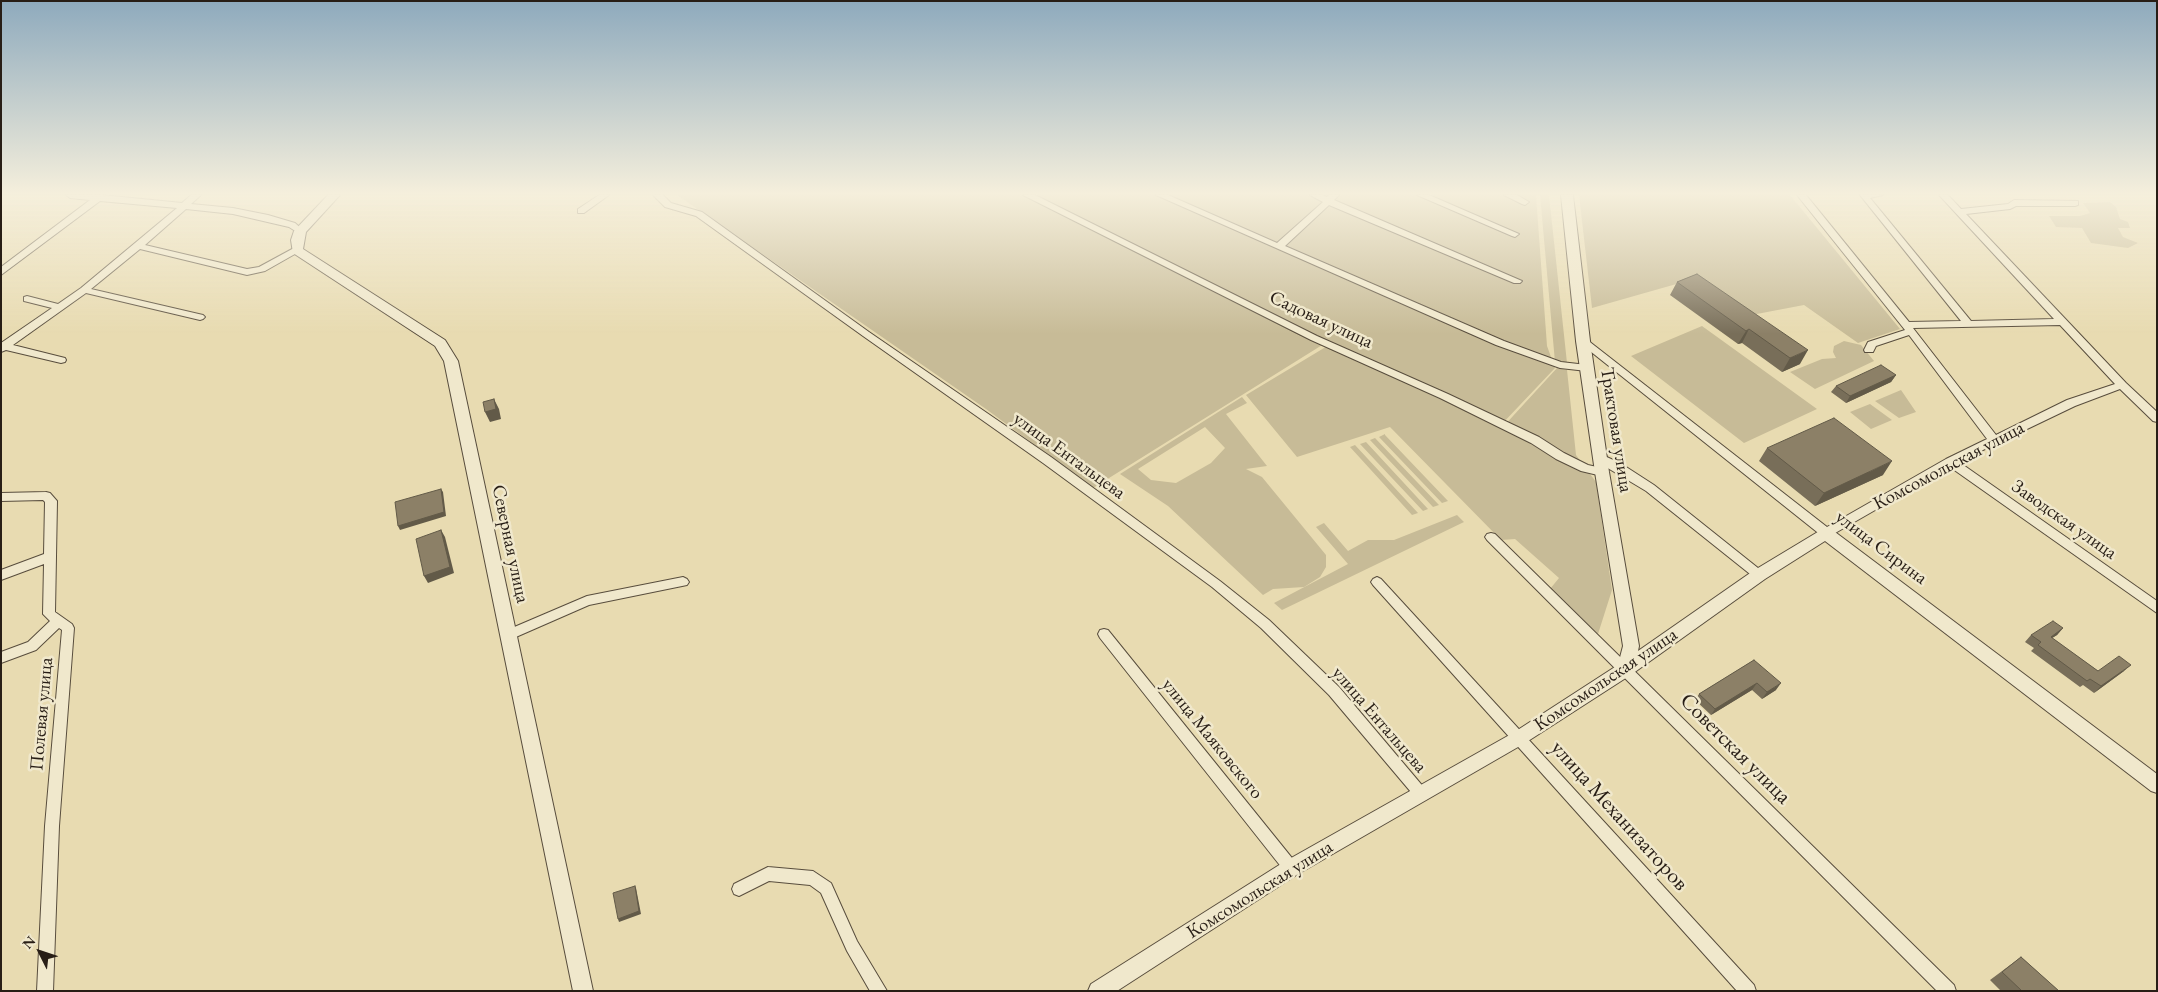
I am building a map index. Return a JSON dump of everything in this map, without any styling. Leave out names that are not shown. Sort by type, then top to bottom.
[{"type":"street","points":[[1,272],[41,241]]},
{"type":"street","points":[[2,347],[84,290],[144,241]]},
{"type":"street","points":[[138,246],[247,272],[262,269],[297,250],[297,241]]},
{"type":"street","name":"улица Ентальцева","points":[[736,241],[1046,460],[1216,584],[1265,624],[1334,691],[1421,794]]},
{"type":"street","name":"Садовая улица","points":[[1120,241],[1314,338],[1444,396],[1535,440],[1560,456],[1585,468],[1601,465],[1616,466],[1650,488],[1759,575]]},
{"type":"street","points":[[1265,241],[1500,343],[1560,365],[1587,368]]},
{"type":"street","points":[[1278,247],[1284,241]]},
{"type":"street","points":[[1427,241],[1517,281]]},
{"type":"street","name":"Трактовая улица","points":[[1572,241],[1583,341],[1601,465],[1631,646],[1626,669]]},
{"type":"street","points":[[1839,241],[1909,328],[1994,442]]},
{"type":"street","points":[[1901,241],[1969,324]]},
{"type":"street","points":[[1986,241],[2122,386],[2157,418]]},
{"type":"street","name":"Северная улица","points":[[297,250],[440,343],[451,361],[583,991]]},
{"type":"street","points":[[84,290],[200,317]]},
{"type":"street","points":[[26,299],[59,307]]},
{"type":"street","points":[[1869,350],[1872,344],[1909,328],[1969,324],[2062,322]]},
{"type":"street","name":"улица Сирина","points":[[1583,341],[1826,534],[2157,785]]},
{"type":"street","points":[[2,347],[61,360]]},
{"type":"street","name":"Комсомольская улица","points":[[1098,991],[1291,868],[1519,738],[1626,669],[1759,575],[1826,534],[1950,462],[2072,403],[2122,386]]},
{"type":"street","name":"Заводская улица","points":[[1950,462],[2157,608]]},
{"type":"street","name":"Полевая улица","points":[[4,497],[46,496],[51,501],[49,614],[68,628],[52,826],[45,991]]},
{"type":"street","name":"Советская улица","points":[[1491,537],[1626,669],[1946,990]]},
{"type":"street","points":[[1,574],[50,557]]},
{"type":"street","points":[[509,635],[587,601],[683,582]]},
{"type":"street","name":"улица Механизаторов","points":[[1377,582],[1748,991]]},
{"type":"street","points":[[1,658],[32,646],[58,621]]},
{"type":"street","name":"улица Маяковского","points":[[1104,634],[1291,868]]},
{"type":"street","points":[[739,888],[768,874],[813,878],[826,888],[852,946],[879,991]]},
{"type":"shaded area","points":[[744,241],[1539,241],[1547,346],[1555,368],[1501,425],[1327,342],[1093,488],[986,409]]},
{"type":"shaded area","points":[[1544,241],[1554,241],[1567,363],[1555,362]]},
{"type":"shaded area","points":[[1584,241],[1828,241],[1900,329],[1858,343],[1804,305],[1741,317],[1687,281],[1592,308]]},
{"type":"shaded area","points":[[2090,241],[2134,241],[2138,243],[2128,248],[2091,243]]},
{"type":"shaded area","points":[[1702,326],[1817,409],[1744,443],[1631,356]]},
{"type":"shaded area","points":[[1844,341],[1861,345],[1874,361],[1815,389],[1790,372],[1822,359],[1836,358],[1833,352],[1834,346]]},
{"type":"shaded area","points":[[1329,345],[1502,428],[1557,368],[1567,370],[1576,455],[1596,482],[1612,590],[1598,634],[1550,589],[1559,578],[1515,539],[1501,540],[1390,427],[1297,457],[1246,395]]},
{"type":"shaded area","points":[[1901,390],[1916,412],[1899,418],[1875,401]]},
{"type":"shaded area","points":[[1242,397],[1247,403],[1226,414],[1267,466],[1246,469],[1262,477],[1326,555],[1326,567],[1320,577],[1304,587],[1273,589],[1263,595],[1168,506],[1120,474]],"holes":[[[1205,427],[1225,448],[1211,463],[1176,483],[1151,480],[1138,469]]]},
{"type":"shaded area","points":[[1870,404],[1892,420],[1871,429],[1850,412]]},
{"type":"shaded area","points":[[1385,434],[1448,501],[1442,503],[1379,437]]},
{"type":"shaded area","points":[[1375,438],[1439,505],[1433,507],[1370,440]]},
{"type":"shaded area","points":[[1366,442],[1428,509],[1423,511],[1360,444]]},
{"type":"shaded area","points":[[1355,445],[1418,513],[1412,515],[1350,447]]},
{"type":"shaded area","points":[[1457,515],[1464,522],[1282,610],[1274,603],[1348,564],[1316,527],[1324,523],[1348,551],[1368,540],[1394,540]]},
{"type":"building","points":[[1697,274],[1808,350],[1790,358],[1749,329],[1746,331],[1677,282]]},
{"type":"building","points":[[1881,365],[1896,375],[1850,396],[1836,386]]},
{"type":"building","points":[[494,399],[496,409],[485,412],[483,402]]},
{"type":"building","points":[[1834,418],[1892,461],[1824,493],[1767,448]]},
{"type":"building","points":[[441,489],[444,512],[398,526],[395,502]]},
{"type":"building","points":[[441,530],[450,567],[424,576],[416,539]]},
{"type":"building","points":[[2053,621],[2063,628],[2051,637],[2098,671],[2119,656],[2131,665],[2101,686],[2090,679],[2087,681],[2038,645],[2041,642],[2031,635]]},
{"type":"building","points":[[1754,660],[1781,683],[1767,692],[1757,683],[1715,709],[1699,694]]},
{"type":"building","points":[[635,886],[639,911],[618,919],[613,893]]},
{"type":"building","points":[[2021,957],[2059,991],[2022,991],[2002,972]]}]
